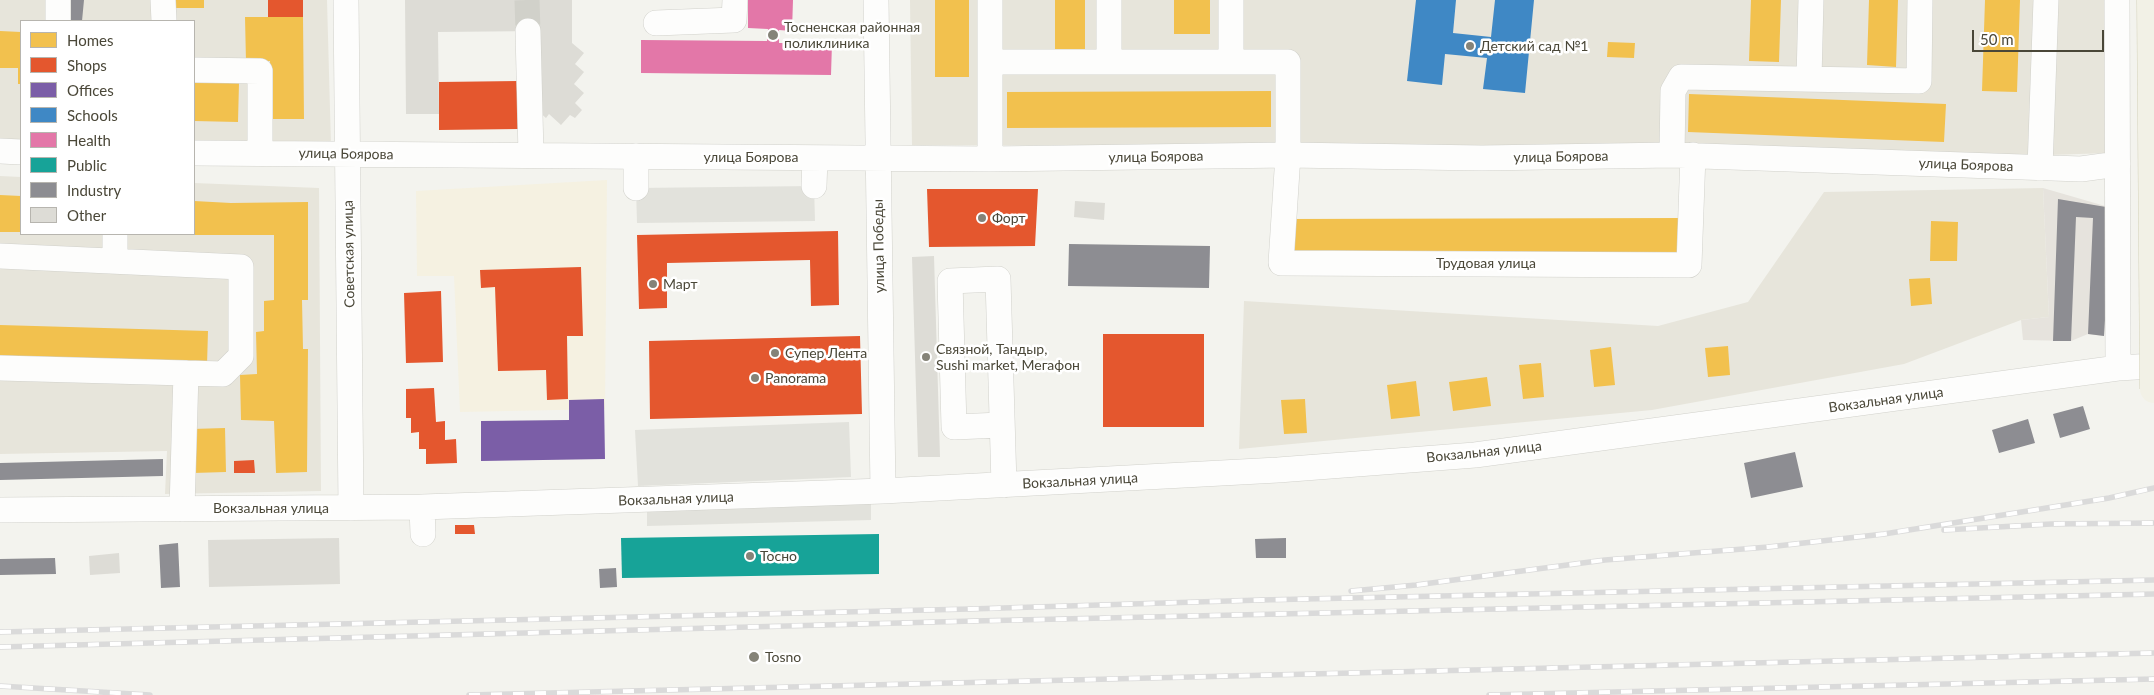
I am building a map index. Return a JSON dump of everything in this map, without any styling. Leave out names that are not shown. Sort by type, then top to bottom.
[{"type":"main road","points":[[2151,0],[2154,389]]},
{"type":"street","points":[[58,0],[58,20]]},
{"type":"street","points":[[163,0],[164,20]]},
{"type":"street","name":"Советская улица","points":[[346,0],[351,508]]},
{"type":"street","points":[[656,23],[734,20],[734,0]]},
{"type":"street","name":"улица Победы","points":[[876,0],[883,491]]},
{"type":"street","points":[[990,0],[990,159]]},
{"type":"street","points":[[1109,0],[1109,62]]},
{"type":"street","points":[[1231,0],[1231,62]]},
{"type":"street","points":[[1809,79],[1811,0]]},
{"type":"street","points":[[1682,155],[1673,91],[1681,76],[1919,81],[1920,0]]},
{"type":"street","points":[[2040,168],[2046,0]]},
{"type":"street","points":[[2117,0],[2118,368]]},
{"type":"street","points":[[528,31],[531,155]]},
{"type":"street","points":[[990,62],[1288,62],[1288,155]]},
{"type":"street","points":[[195,70],[260,71],[260,153]]},
{"type":"street","points":[[0,151],[20,152]]},
{"type":"street","name":"улица Боярова","points":[[195,153],[990,159],[1288,155],[1482,158],[1682,155],[2081,169],[2118,164]]},
{"type":"street","name":"Трудовая улица","points":[[1288,155],[1280,263],[1690,265],[1682,155]]},
{"type":"street","points":[[636,156],[636,188]]},
{"type":"street","points":[[814,186],[815,158]]},
{"type":"street","points":[[115,235],[115,262]]},
{"type":"street","points":[[0,256],[241,268],[241,356],[223,374],[0,368]]},
{"type":"street","points":[[1001,425],[954,427],[950,281],[998,279],[1004,485]]},
{"type":"street","name":"Вокзальная улица","points":[[0,510],[422,507],[883,491],[1278,470],[1475,455],[2118,368],[2154,366]]},
{"type":"street","points":[[182,509],[186,374]]},
{"type":"street","points":[[422,507],[423,534]]},
{"type":"shaded area","points":[[0,0],[327,0],[331,146],[195,145],[195,20],[20,20],[20,143],[0,143]]},
{"type":"shaded area","points":[[910,0],[2109,0],[2109,153],[2019,156],[1692,148],[912,145]]},
{"type":"shaded area","points":[[0,176],[20,177],[20,235],[195,235],[195,183],[319,188],[321,491],[165,494],[167,451],[0,454]]},
{"type":"shaded area","points":[[607,180],[605,409],[460,412],[454,276],[417,276],[416,191]]},
{"type":"shaded area","points":[[814,186],[815,221],[637,223],[636,188]]},
{"type":"shaded area","points":[[2043,188],[2049,317],[2021,320],[1904,364],[1652,410],[1239,449],[1244,301],[1658,326],[1748,302],[1824,192]]},
{"type":"shaded area","points":[[2043,188],[2112,208],[2104,336],[2088,334],[2071,341],[2023,340],[2021,320],[2049,317]]},
{"type":"shaded area","points":[[849,422],[851,477],[638,486],[635,430]]},
{"type":"shaded area","points":[[871,500],[871,520],[647,526],[647,505]]},
{"type":"building: Homes","points":[[172,0],[204,0],[204,8],[172,8]]},
{"type":"building: Homes","points":[[935,0],[969,0],[969,77],[935,77]]},
{"type":"building: Homes","points":[[1055,0],[1085,0],[1085,53],[1055,53]]},
{"type":"building: Homes","points":[[1174,0],[1210,0],[1210,34],[1174,34]]},
{"type":"building: Homes","points":[[1751,0],[1781,0],[1779,62],[1749,61]]},
{"type":"building: Homes","points":[[1869,0],[1898,0],[1896,67],[1867,65]]},
{"type":"building: Homes","points":[[1985,0],[2020,0],[2017,92],[1982,91]]},
{"type":"building: Homes","points":[[245,17],[303,17],[304,119],[271,119],[270,61],[246,62]]},
{"type":"building: Homes","points":[[0,31],[20,32],[20,84],[18,84],[18,68],[0,68]]},
{"type":"building: Homes","points":[[1608,42],[1635,43],[1634,58],[1607,57]]},
{"type":"building: Homes","points":[[195,82],[239,83],[238,122],[195,121]]},
{"type":"building: Homes","points":[[1271,91],[1271,127],[1007,128],[1007,92]]},
{"type":"building: Homes","points":[[1689,94],[1946,104],[1944,142],[1688,132]]},
{"type":"building: Homes","points":[[0,195],[20,196],[20,232],[0,232]]},
{"type":"building: Homes","points":[[195,201],[231,203],[308,202],[308,300],[302,300],[303,349],[308,349],[307,472],[276,473],[274,421],[241,420],[240,375],[257,374],[256,332],[264,331],[264,301],[274,300],[274,235],[195,235]]},
{"type":"building: Homes","points":[[1680,218],[1679,255],[1284,253],[1286,219]]},
{"type":"building: Homes","points":[[1931,221],[1958,222],[1957,261],[1930,261]]},
{"type":"building: Homes","points":[[1930,278],[1932,304],[1911,306],[1909,279]]},
{"type":"building: Homes","points":[[0,325],[208,331],[207,365],[0,360]]},
{"type":"building: Homes","points":[[1728,346],[1730,375],[1708,377],[1705,348]]},
{"type":"building: Homes","points":[[1611,347],[1615,385],[1594,387],[1590,350]]},
{"type":"building: Homes","points":[[1541,363],[1544,397],[1523,399],[1519,365]]},
{"type":"building: Homes","points":[[1487,377],[1491,406],[1453,411],[1449,382]]},
{"type":"building: Homes","points":[[1416,381],[1420,416],[1391,419],[1387,385]]},
{"type":"building: Homes","points":[[1305,399],[1307,433],[1284,434],[1281,400]]},
{"type":"building: Homes","points":[[225,428],[226,472],[193,473],[192,429]]},
{"type":"building: Shops","points":[[268,0],[303,0],[303,17],[268,17]]},
{"type":"building: Shops","points":[[518,81],[518,129],[439,130],[439,82]]},
{"type":"building: Shops","name":"Форт","points":[[927,189],[1038,189],[1035,246],[929,247]]},
{"type":"building: Shops","name":"Март","points":[[838,231],[839,305],[811,306],[810,260],[667,263],[667,308],[639,309],[637,235]]},
{"type":"building: Shops","points":[[581,267],[583,336],[567,336],[568,399],[547,400],[546,370],[498,371],[495,287],[481,288],[480,270]]},
{"type":"building: Shops","points":[[441,291],[443,362],[406,363],[404,293]]},
{"type":"building: Shops","points":[[1103,334],[1204,334],[1204,427],[1103,427]]},
{"type":"building: Shops","name":"Panorama","points":[[860,336],[862,414],[650,419],[649,341]]},
{"type":"building: Shops","points":[[434,388],[436,422],[445,421],[445,440],[456,439],[457,463],[426,464],[426,449],[419,449],[419,432],[411,433],[411,418],[406,418],[406,389]]},
{"type":"building: Shops","points":[[254,460],[255,473],[234,473],[234,461]]},
{"type":"building: Shops","points":[[455,525],[474,525],[475,534],[455,534]]},
{"type":"building: Offices","points":[[604,399],[605,459],[481,461],[481,421],[569,420],[569,400]]},
{"type":"building: Schools","name":"Детский сад №1","points":[[1416,0],[1456,0],[1453,33],[1491,37],[1495,0],[1534,0],[1525,93],[1483,89],[1487,58],[1445,54],[1442,85],[1407,81]]},
{"type":"building: Health","name":"Тосненская районная поликлиника","points":[[748,0],[793,0],[792,31],[779,30],[779,43],[832,43],[831,75],[641,73],[641,40],[767,41],[768,29],[748,28]]},
{"type":"building: Public","name":"Тосно","points":[[879,534],[879,574],[622,578],[621,538]]},
{"type":"building: Industry","points":[[66,0],[84,0],[82,20],[64,20]]},
{"type":"building: Industry","points":[[2058,199],[2112,208],[2104,336],[2088,334],[2093,218],[2076,217],[2071,341],[2053,341]]},
{"type":"building: Industry","points":[[1069,244],[1210,246],[1209,288],[1068,286]]},
{"type":"building: Industry","points":[[2083,406],[2090,429],[2060,438],[2053,414]]},
{"type":"building: Industry","points":[[2028,419],[2035,443],[1999,453],[1992,430]]},
{"type":"building: Industry","points":[[1795,452],[1803,487],[1751,498],[1744,463]]},
{"type":"building: Industry","points":[[163,459],[163,476],[0,480],[0,463]]},
{"type":"building: Industry","points":[[1286,538],[1286,558],[1256,558],[1255,539]]},
{"type":"building: Industry","points":[[178,543],[180,587],[161,588],[159,545]]},
{"type":"building: Industry","points":[[55,558],[56,574],[0,575],[0,559]]},
{"type":"building: Industry","points":[[616,568],[617,587],[600,588],[599,569]]},
{"type":"building: Other","points":[[405,0],[572,0],[572,43],[584,53],[575,64],[584,72],[574,84],[584,93],[575,103],[582,110],[575,118],[570,115],[561,125],[549,114],[546,118],[536,109],[539,31],[438,32],[439,114],[406,114]]},
{"type":"building: Other","points":[[1075,201],[1105,203],[1104,220],[1074,217]]},
{"type":"building: Other","name":"Связной, Тандыр, Sushi market, Мегафон","points":[[934,256],[940,457],[918,457],[912,257]]},
{"type":"building: Other","points":[[339,538],[340,584],[209,587],[208,540]]},
{"type":"building: Other","points":[[119,553],[120,573],[90,575],[89,556]]},
{"type":"tunnel","points":[[527,0],[528,31]]},
{"type":"railway","points":[[1351,591],[1416,585],[1605,560],[1768,547],[1884,534],[2109,498],[2154,488]]},
{"type":"railway","points":[[1944,530],[2051,524],[2154,523]]},
{"type":"railway","points":[[0,632],[970,609],[1261,600],[2154,580]]},
{"type":"railway","points":[[0,647],[974,621],[2154,594]]},
{"type":"railway","points":[[469,695],[2154,653]]},
{"type":"railway","points":[[1489,695],[2154,679]]},
{"type":"railway","points":[[0,686],[150,695]]},
{"type":"place","name":"Тосненская районная поликлиника","points":[[773,35]]},
{"type":"place","name":"Детский сад №1","points":[[1470,46]]},
{"type":"place","name":"Форт","points":[[982,218]]},
{"type":"place","name":"Март","points":[[653,284]]},
{"type":"place","name":"Супер Лента","points":[[775,353]]},
{"type":"place","name":"Связной, Тандыр, Sushi market, Мегафон","points":[[926,357]]},
{"type":"place","name":"Panorama","points":[[755,378]]},
{"type":"place","name":"Тосно","points":[[750,556]]},
{"type":"place","name":"Tosno","points":[[754,657]]}]
